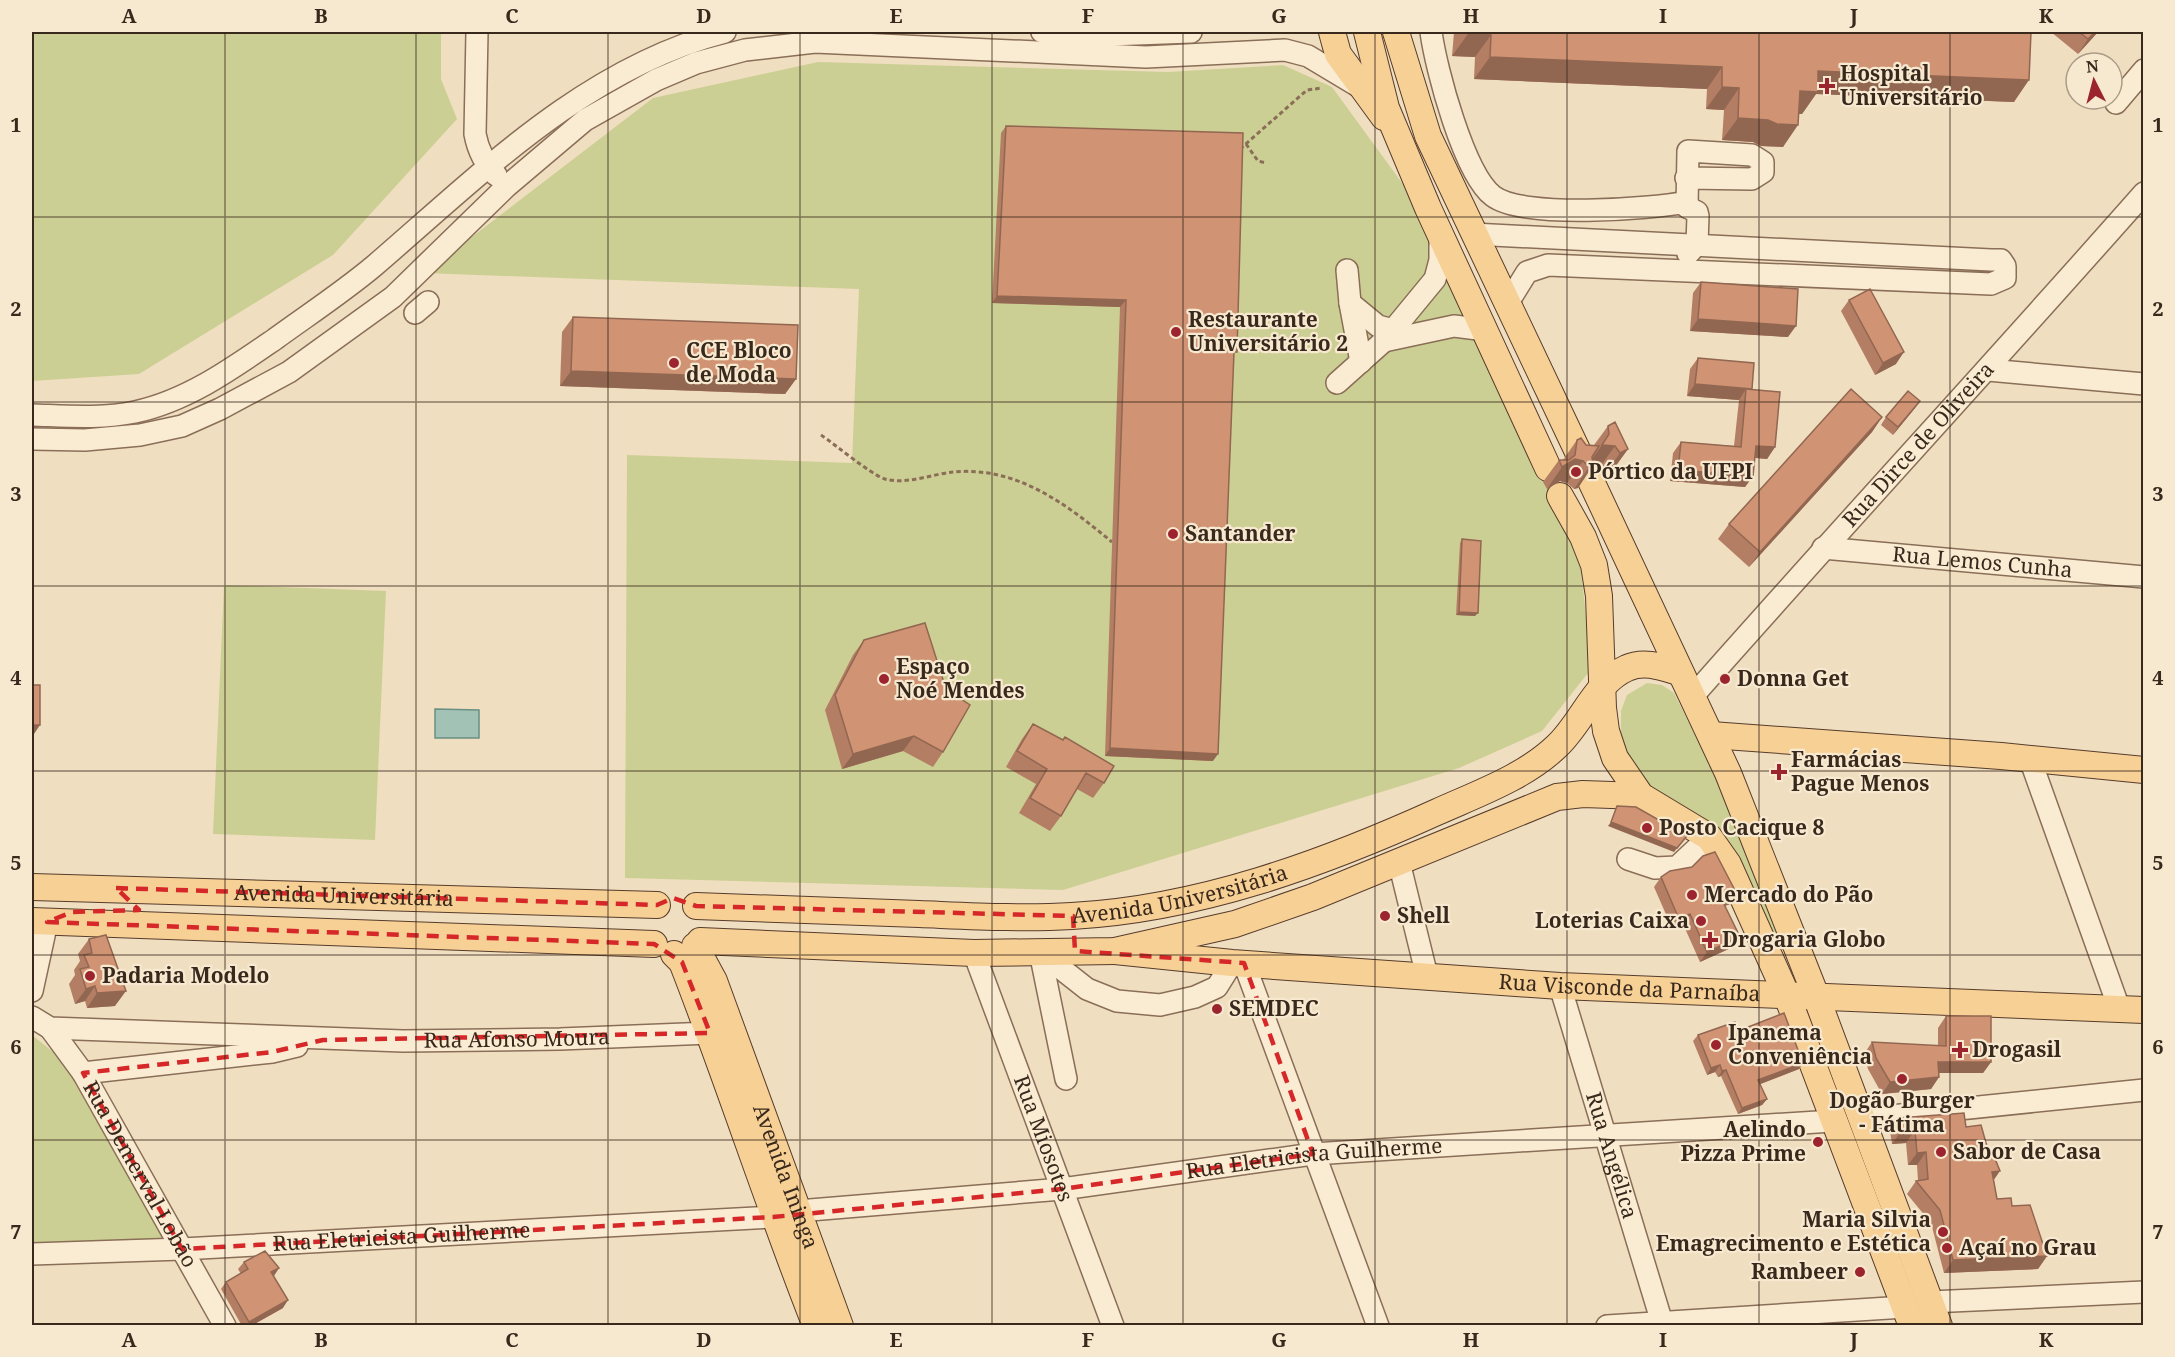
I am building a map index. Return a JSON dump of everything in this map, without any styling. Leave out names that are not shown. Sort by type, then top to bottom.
[{"type":"main road","points":[[1332,32],[1338,54],[1396,132]]},
{"type":"main road","points":[[1367,32],[1380,90],[1396,132],[1548,468]]},
{"type":"main road","points":[[1396,32],[1428,136],[1473,234],[1509,302],[1579,454]]},
{"type":"main road","points":[[1522,410],[1553,397]]},
{"type":"main road","points":[[1591,481],[1678,672],[1728,773],[1816,996],[1935,1314]]},
{"type":"main road","points":[[1560,495],[1583,537],[1594,565],[1599,596],[1606,731],[1615,758],[1641,796],[1709,837],[1728,864],[1787,996],[1909,1316]]},
{"type":"main road","points":[[1603,686],[1614,675],[1638,664],[1654,665],[1678,672]]},
{"type":"main road","name":"Avenida Universitária","points":[[696,906],[987,916],[1073,916],[1144,907],[1248,884],[1299,868],[1400,829],[1492,787],[1530,766],[1557,747],[1583,716],[1603,686]]},
{"type":"main road","points":[[1711,735],[2144,770]]},
{"type":"main road","name":"Avenida Universitária","points":[[39,922],[681,946],[974,952],[1115,951],[1235,924],[1313,897],[1557,797],[1583,794],[1641,796]]},
{"type":"main road","points":[[1400,829],[1404,860]]},
{"type":"main road","name":"Avenida Universitária","points":[[32,887],[657,904]]},
{"type":"main road","points":[[39,922],[61,914],[122,908],[124,897],[116,888]]},
{"type":"main road","points":[[681,946],[650,936],[649,919],[657,904],[673,898],[682,898],[696,906],[704,923],[681,946],[682,962],[720,1030]]},
{"type":"main road","points":[[1073,916],[1075,951]]},
{"type":"main road","name":"Rua Visconde da Parnaíba","points":[[1115,951],[1238,963],[1560,986],[2131,1009]]},
{"type":"main road","name":"Avenida Ininga","points":[[720,1030],[798,1211],[840,1326]]},
{"type":"main road","name":"Avenida Ininga","points":[[720,1030],[773,1217],[816,1326]]},
{"type":"main road","points":[[773,1217],[798,1211]]},
{"type":"street","points":[[477,32],[475,134],[487,166],[507,186]]},
{"type":"street","points":[[32,415],[100,416],[136,412],[164,404],[236,366],[372,267],[487,166],[572,103],[624,73],[687,43],[725,32]]},
{"type":"street","points":[[1042,32],[1109,35],[1191,32]]},
{"type":"street","points":[[1431,32],[1434,58],[1470,165],[1480,183],[1495,197],[1516,205],[1538,208],[1646,209],[1687,205],[1697,212],[1697,244],[1674,270]]},
{"type":"street","points":[[32,438],[85,440],[140,435],[182,426],[255,391],[289,372],[393,297],[507,186],[585,120],[619,100],[696,63],[745,50],[815,42],[1146,57],[1285,50],[1308,56],[1342,74],[1362,89]]},
{"type":"street","points":[[2124,93],[2144,70]]},
{"type":"street","points":[[1674,243],[1677,215],[1687,205],[1686,178],[1688,151],[1752,155],[1763,162],[1763,172],[1752,179],[1686,178]]},
{"type":"street","name":"Rua Dirce de Oliveira","points":[[1692,697],[1823,548],[1988,370],[2144,193]]},
{"type":"street","points":[[1337,383],[1388,336],[1435,279],[1440,260],[1440,233]]},
{"type":"street","points":[[1473,234],[2001,260],[2005,266],[2005,278],[1991,284],[1548,265],[1527,272],[1509,302]]},
{"type":"street","points":[[1587,239],[1581,253],[1590,266]]},
{"type":"street","points":[[1804,275],[1805,250]]},
{"type":"street","points":[[1347,270],[1350,303],[1361,362]]},
{"type":"street","points":[[1350,303],[1388,336]]},
{"type":"street","points":[[1388,336],[1454,326],[1486,330]]},
{"type":"street","points":[[236,366],[255,391]]},
{"type":"street","points":[[1988,370],[2144,384]]},
{"type":"street","name":"Rua Lemos Cunha","points":[[1823,548],[2144,577]]},
{"type":"street","points":[[2030,759],[2131,1009]]},
{"type":"street","points":[[1628,859],[1655,868],[1677,867],[1709,837]]},
{"type":"street","points":[[1404,860],[1427,976]]},
{"type":"street","points":[[32,991],[39,922]]},
{"type":"street","name":"Rua Miosotes","points":[[974,952],[1113,1326]]},
{"type":"street","points":[[1040,952],[1087,989],[1118,1001],[1160,1005],[1195,997],[1217,987],[1238,963],[1378,1326]]},
{"type":"street","points":[[1040,952],[1066,1079]]},
{"type":"street","name":"Rua Angélica","points":[[1560,986],[1663,1324]]},
{"type":"street","name":"Rua Afonso Moura","points":[[32,1017],[50,1028],[323,1040],[560,1040],[720,1030]]},
{"type":"street","name":"Rua Demerval Lobão","points":[[50,1028],[83,1073],[225,1326]]},
{"type":"street","name":"Rua Afonso Moura","points":[[83,1073],[272,1052],[323,1040]]},
{"type":"street","points":[[1862,1119],[2144,1090]]},
{"type":"street","name":"Rua Eletricista Guilherme","points":[[798,1211],[1062,1189],[1313,1154],[1833,1121]]},
{"type":"street","name":"Rua Eletricista Guilherme","points":[[32,1254],[773,1217]]},
{"type":"street","points":[[1935,1314],[2144,1292]]},
{"type":"street","points":[[1607,1326],[1909,1316]]},
{"type":"path","points":[[1238,151],[1307,90],[1332,87],[1342,74]]},
{"type":"path","points":[[1246,144],[1258,161],[1266,163]]},
{"type":"path","points":[[821,435],[885,479],[904,480],[930,474],[963,471],[1004,475],[1044,492],[1074,511],[1112,542]]},
{"type":"highlighted area","points":[[116,888],[657,905],[673,898],[696,906],[1073,916],[1075,951],[1244,963],[1313,1154],[1062,1189],[773,1217],[182,1249],[83,1073],[272,1052],[323,1040],[710,1033],[682,962],[654,944],[47,922],[72,912],[139,910]]},
{"type":"green space","points":[[32,32],[441,32],[441,79],[457,119],[333,255],[139,374],[32,381]]},
{"type":"green space","points":[[818,62],[1168,72],[1283,65],[1332,87],[1424,213],[1484,335],[1579,554],[1592,668],[1542,731],[1459,768],[1063,890],[625,878],[627,455],[852,463],[859,289],[425,273],[653,98]]},
{"type":"green space","points":[[224,585],[386,591],[375,840],[213,834]]},
{"type":"green space","points":[[1647,683],[1662,685],[1674,693],[1729,803],[1785,948],[1780,952],[1733,859],[1651,793],[1630,763],[1621,738],[1621,711],[1627,695]]},
{"type":"green space","points":[[32,1035],[82,1075],[177,1242],[32,1248]]},
{"type":"shaded area","points":[[435,709],[479,710],[479,738],[435,738]]},
{"type":"building","name":"Hospital Universitário","points":[[1468,32],[2031,32],[2029,80],[1818,71],[1818,92],[1800,91],[1798,125],[1777,124],[1768,120],[1738,118],[1739,88],[1722,87],[1722,67],[1490,57],[1491,35],[1468,34]]},
{"type":"building","points":[[2079,32],[2095,32],[2088,39]]},
{"type":"building","points":[[1006,126],[1243,133],[1237,352],[1234,352],[1218,754],[1110,748],[1126,300],[997,296]]},
{"type":"building","points":[[1701,282],[1798,289],[1796,326],[1698,319]]},
{"type":"building","points":[[1870,289],[1904,352],[1883,363],[1849,300]]},
{"type":"building","name":"CCE Bloco de Moda","points":[[573,317],[798,325],[796,379],[571,371]]},
{"type":"building","points":[[1698,358],[1754,363],[1752,389],[1695,384]]},
{"type":"building","points":[[1746,389],[1780,392],[1775,447],[1756,446],[1753,476],[1678,470],[1681,442],[1741,447]]},
{"type":"building","points":[[1851,389],[1882,417],[1760,552],[1729,524]]},
{"type":"building","points":[[1908,391],[1920,401],[1898,427],[1886,417]]},
{"type":"building","points":[[1615,422],[1628,449],[1620,453],[1615,446],[1602,445],[1609,434],[1608,426]]},
{"type":"building","points":[[1581,438],[1586,445],[1599,446],[1592,457],[1593,465],[1589,467],[1583,461],[1575,459],[1562,467],[1559,460],[1569,460],[1575,455],[1577,440]]},
{"type":"building","points":[[1462,539],[1481,541],[1478,613],[1459,612]]},
{"type":"building","name":"Espaço Noé Mendes","points":[[925,623],[946,689],[970,705],[943,752],[914,736],[853,754],[835,695],[864,640]]},
{"type":"building","points":[[32,685],[40,685],[40,725],[32,725]]},
{"type":"building","points":[[1033,724],[1063,740],[1065,737],[1114,766],[1104,783],[1086,773],[1061,816],[1030,798],[1047,769],[1017,751]]},
{"type":"building","points":[[1617,806],[1636,807],[1687,836],[1677,848],[1611,822]]},
{"type":"building","points":[[1715,852],[1737,894],[1722,900],[1740,937],[1707,952],[1690,914],[1679,919],[1661,877],[1670,871],[1692,867],[1703,856]]},
{"type":"building","points":[[106,935],[126,991],[97,993],[95,986],[86,989],[80,969],[89,967],[84,955],[92,953],[89,939]]},
{"type":"building","points":[[1784,1013],[1803,1063],[1758,1080],[1767,1099],[1742,1108],[1726,1070],[1722,1071],[1720,1065],[1711,1068],[1698,1035],[1735,1022],[1738,1031]]},
{"type":"building","points":[[1946,1016],[1991,1016],[1991,1062],[1938,1062],[1939,1077],[1890,1082],[1876,1058],[1872,1042],[1946,1046]]},
{"type":"building","points":[[1964,1113],[1966,1127],[1981,1125],[1988,1150],[1991,1149],[2000,1171],[1992,1172],[1997,1199],[2011,1198],[2012,1206],[2030,1205],[2047,1256],[1953,1260],[1940,1210],[1916,1181],[1928,1179],[1926,1152],[1917,1153],[1915,1130],[1901,1131],[1899,1118]]},
{"type":"building","points":[[265,1251],[279,1268],[271,1272],[288,1300],[249,1322],[226,1282],[248,1269],[244,1262]]},
{"type":"place","name":"Hospital Universitário","points":[[1827,86]]},
{"type":"place","name":"Restaurante Universitário 2","points":[[1176,332]]},
{"type":"place","name":"CCE Bloco de Moda","points":[[674,363]]},
{"type":"place","name":"Pórtico da UFPI","points":[[1576,472]]},
{"type":"place","name":"Santander","points":[[1173,534]]},
{"type":"place","name":"Espaço Noé Mendes","points":[[884,679]]},
{"type":"place","name":"Donna Get","points":[[1725,679]]},
{"type":"place","name":"Farmácias Pague Menos","points":[[1779,772]]},
{"type":"place","name":"Posto Cacique 8","points":[[1647,828]]},
{"type":"place","name":"Mercado do Pão","points":[[1692,895]]},
{"type":"place","name":"Shell","points":[[1385,916]]},
{"type":"place","name":"Loterias Caixa","points":[[1701,921]]},
{"type":"place","name":"Drogaria Globo","points":[[1710,940]]},
{"type":"place","name":"Padaria Modelo","points":[[90,976]]},
{"type":"place","name":"SEMDEC","points":[[1217,1009]]},
{"type":"place","name":"Ipanema Conveniência","points":[[1716,1045]]},
{"type":"place","name":"Drogasil","points":[[1960,1050]]},
{"type":"place","name":"Dogão Burger - Fátima","points":[[1902,1079]]},
{"type":"place","name":"Aelindo Pizza Prime","points":[[1818,1142]]},
{"type":"place","name":"Sabor de Casa","points":[[1941,1152]]},
{"type":"place","name":"Maria Silvia Emagrecimento e Estética","points":[[1943,1232]]},
{"type":"place","name":"Açaí no Grau","points":[[1947,1248]]},
{"type":"place","name":"Rambeer","points":[[1860,1272]]}]
